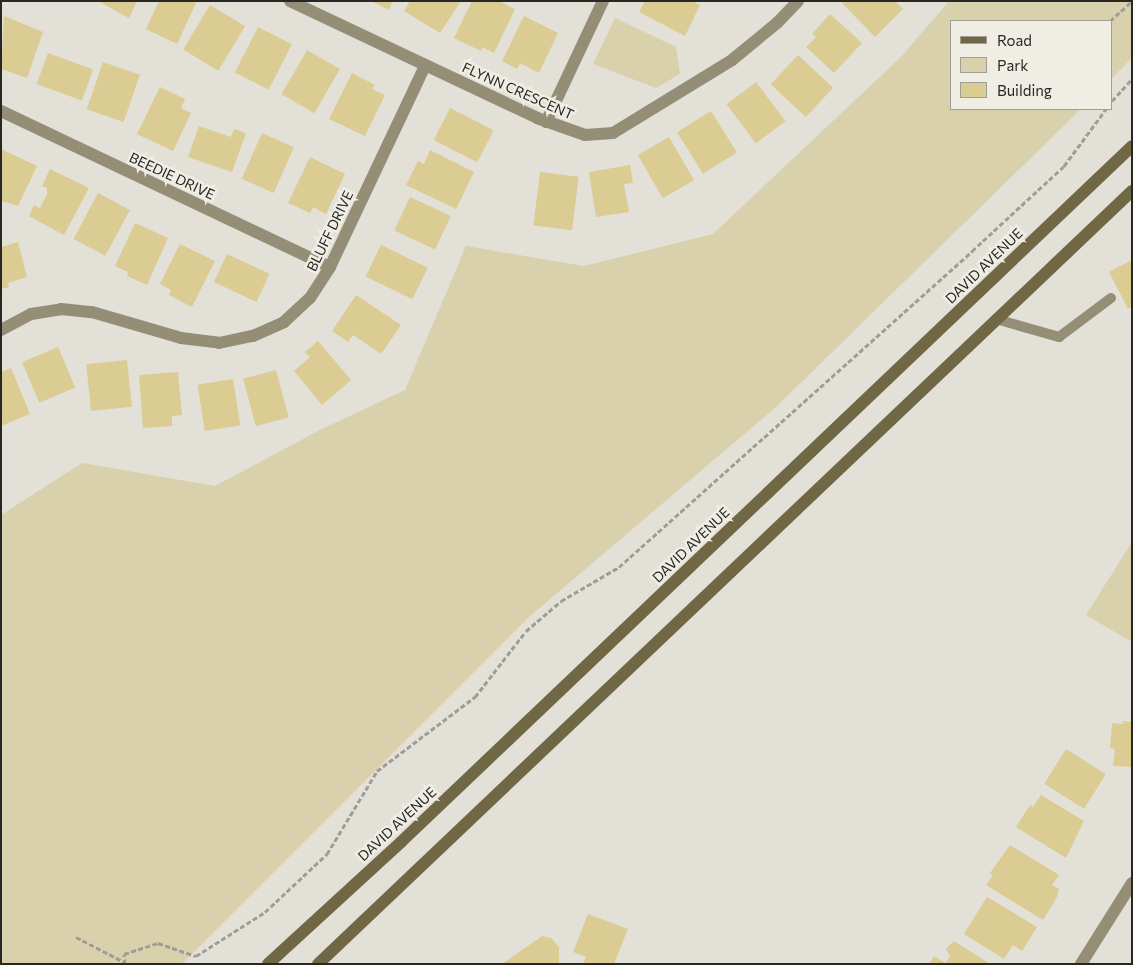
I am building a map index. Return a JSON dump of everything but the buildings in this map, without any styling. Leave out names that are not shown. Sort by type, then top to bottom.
[{"type":"main road","name":"DAVID AVENUE","points":[[268,964],[401,842],[1132,146]]},
{"type":"main road","points":[[318,964],[1132,190]]},
{"type":"street","name":"FLYNN CRESCENT","points":[[290,1],[546,122],[585,135],[613,132],[732,60],[777,23],[798,1]]},
{"type":"street","points":[[546,122],[603,1]]},
{"type":"street","name":"BLUFF DRIVE","points":[[1,330],[31,314],[61,308],[92,312],[181,338],[219,343],[235,341],[284,322],[310,298],[330,267],[425,66]]},
{"type":"street","name":"BEEDIE DRIVE","points":[[1,111],[330,267]]},
{"type":"street","points":[[1081,964],[1132,883]]},
{"type":"lane","points":[[996,319],[1058,337],[1111,298]]},
{"type":"path","points":[[1111,20],[1132,1]]},
{"type":"path","points":[[1113,101],[1132,80]]},
{"type":"path","points":[[125,963],[124,954],[158,944],[196,956],[265,912],[327,854],[377,771],[475,697],[526,631],[560,601],[619,567],[972,251],[1064,166],[1105,110]]},
{"type":"path","points":[[76,937],[125,963]]},
{"type":"green space","points":[[949,1],[1132,1],[1132,58],[1113,77],[1113,20],[950,20],[950,110],[1080,110],[776,407],[529,617],[182,964],[1,964],[1,515],[82,463],[215,486],[320,430],[405,390],[466,246],[584,266],[713,234],[901,57]]},
{"type":"green space","points":[[615,18],[676,47],[680,74],[656,88],[593,64]]},
{"type":"green space","points":[[1132,542],[1132,642],[1086,615]]}]
